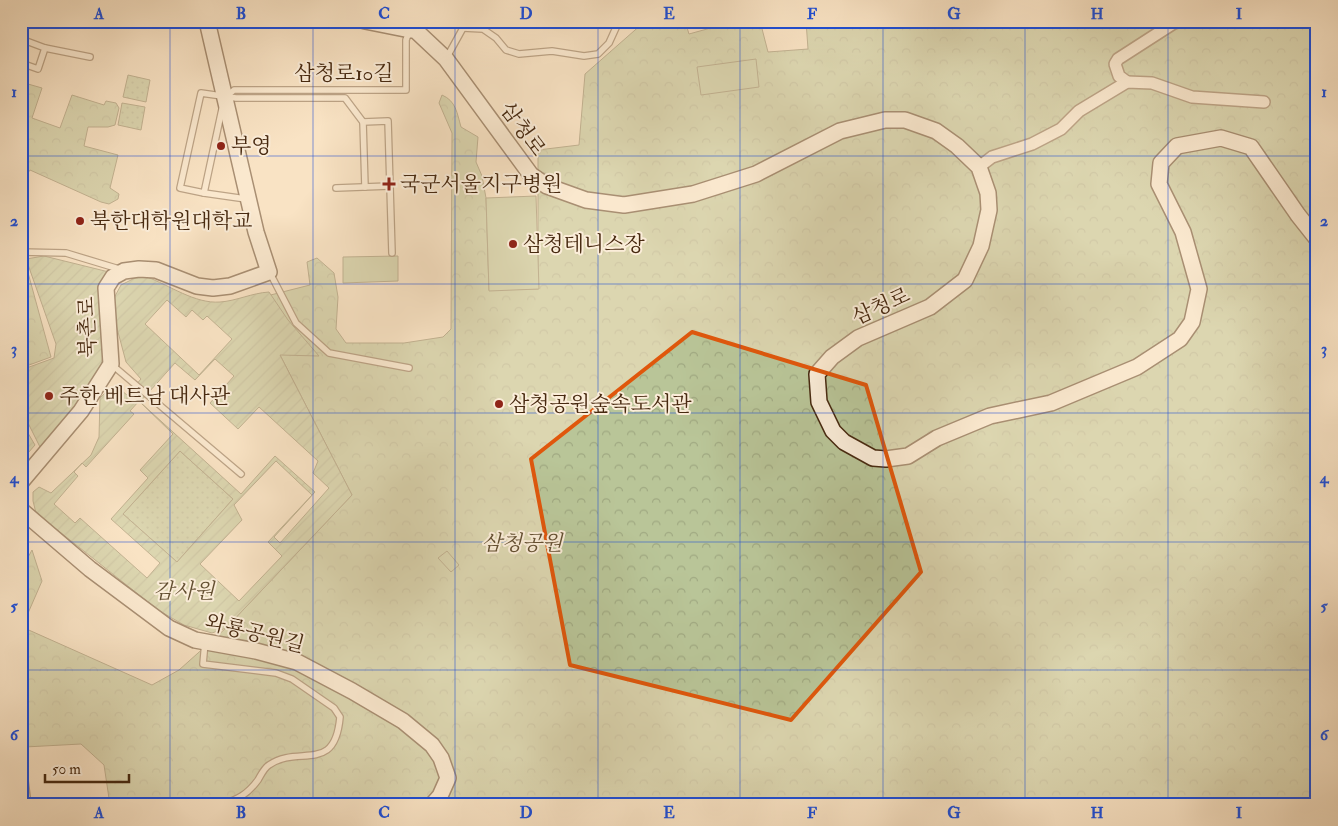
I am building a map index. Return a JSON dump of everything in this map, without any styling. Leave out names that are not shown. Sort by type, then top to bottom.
[{"type":"street","points":[[124,271],[156,270],[196,286],[213,288],[230,286],[269,272],[256,232],[207,21]]},
{"type":"street","points":[[365,21],[413,27]]},
{"type":"street","points":[[1127,82],[1119,76],[1115,64],[1118,59],[1177,21]]},
{"type":"street","name":"삼청로","points":[[413,27],[446,59],[531,175],[547,186],[586,200],[624,205],[693,194],[756,174],[840,130],[885,120],[906,120],[936,131],[957,146],[979,167],[988,193],[989,210],[980,246],[965,280],[930,307],[858,338],[832,357],[817,374],[819,402],[833,431],[844,442],[873,458],[886,459],[908,456],[938,438],[990,416],[1051,403],[1137,367],[1180,338],[1192,322],[1199,289],[1183,232],[1159,184],[1161,163],[1178,146],[1221,138],[1251,147],[1298,216],[1317,239]]},
{"type":"street","points":[[979,167],[992,157],[1032,144],[1061,128],[1079,111],[1127,82],[1152,83],[1192,97],[1264,102]]},
{"type":"street","name":"북촌로","points":[[21,482],[81,411],[111,364],[106,288],[113,277],[124,271]]},
{"type":"street","name":"와룡공원길","points":[[21,510],[90,569],[169,628],[195,640],[256,651],[297,662],[352,691],[404,722],[432,745],[441,758],[448,778],[440,796],[432,805]]},
{"type":"street","points":[[21,773],[25,805]]},
{"type":"lane","points":[[446,59],[463,28],[462,21]]},
{"type":"lane","points":[[463,28],[483,29],[496,38],[506,50],[519,54],[552,51],[584,56],[598,54],[609,43],[619,21]]},
{"type":"lane","name":"삼청로10길","points":[[225,98],[234,90],[406,90],[406,40],[413,27]]},
{"type":"lane","points":[[21,39],[45,48],[90,57]]},
{"type":"lane","points":[[21,63],[38,69],[45,48]]},
{"type":"lane","points":[[248,199],[204,194],[180,188],[201,93],[225,98],[345,98],[363,122],[365,186]]},
{"type":"lane","points":[[204,194],[225,98]]},
{"type":"lane","points":[[363,122],[388,121],[392,253]]},
{"type":"lane","points":[[336,188],[390,186]]},
{"type":"lane","points":[[21,252],[66,253],[124,271]]},
{"type":"lane","points":[[269,272],[296,323],[328,353],[409,368]]},
{"type":"lane","points":[[111,364],[241,474]]},
{"type":"lane","points":[[205,642],[202,664],[276,673],[292,679],[334,708],[340,717],[336,741],[329,748],[309,756],[278,760],[267,766],[252,788],[239,799],[221,805]]},
{"type":"highlighted area","points":[[692,332],[866,385],[921,572],[791,720],[570,665],[531,459]]},
{"type":"green space","name":"삼청공원","points":[[648,21],[685,21],[689,34],[736,21],[760,21],[768,52],[808,49],[806,21],[1317,21],[1317,805],[110,805],[104,765],[81,744],[25,747],[26,722],[21,712],[21,570],[32,550],[42,581],[22,627],[152,685],[179,670],[226,628],[352,495],[280,355],[243,302],[310,285],[307,262],[317,258],[334,273],[338,297],[336,329],[346,343],[404,343],[443,337],[451,329],[452,133],[439,103],[442,95],[453,104],[461,127],[478,137],[476,162],[482,176],[486,198],[489,290],[538,289],[538,150],[579,145],[585,74],[643,23]]},
{"type":"green space","points":[[756,59],[759,87],[701,95],[697,67]]},
{"type":"green space","points":[[128,75],[150,80],[146,102],[123,97]]},
{"type":"green space","points":[[21,82],[42,88],[32,118],[60,128],[72,95],[104,105],[106,101],[116,103],[119,108],[115,125],[88,127],[84,146],[118,155],[110,188],[119,194],[118,199],[109,204],[101,202],[30,170],[25,177],[21,200],[21,115],[24,114],[21,109]]},
{"type":"green space","points":[[122,103],[145,107],[141,130],[118,125]]},
{"type":"green space","name":"삼청테니스장","points":[[536,196],[539,289],[489,291],[486,198]]},
{"type":"green space","points":[[44,256],[109,272],[100,294],[103,354],[99,373],[85,396],[41,449],[21,409],[21,370],[54,358],[56,344],[26,259]]},
{"type":"green space","points":[[398,256],[398,281],[343,283],[343,257]]},
{"type":"green space","points":[[24,258],[51,357],[21,368],[21,259]]},
{"type":"green space","name":"감사원","points":[[147,277],[192,297],[211,302],[226,301],[269,292],[288,320],[319,356],[280,355],[352,495],[226,628],[212,633],[184,625],[158,610],[36,513],[33,492],[39,487],[51,493],[79,467],[74,472],[78,476],[54,504],[75,523],[80,518],[147,578],[160,563],[111,519],[148,478],[140,470],[173,434],[140,402],[139,401],[130,411],[134,414],[86,467],[82,463],[91,455],[99,437],[100,398],[110,388],[117,387],[127,395],[141,379],[126,362],[114,317],[114,298],[121,285],[135,278]],"holes":[[[167,300],[186,317],[192,310],[203,320],[207,316],[232,339],[199,375],[145,324]],[[215,359],[234,376],[210,403],[238,429],[259,407],[318,461],[313,473],[329,488],[280,543],[274,537],[315,492],[275,456],[241,494],[140,402],[175,363],[195,380]],[[180,451],[233,499],[177,562],[123,514]],[[276,461],[312,495],[268,542],[282,556],[239,601],[200,564],[242,520],[234,505]]]},
{"type":"green space","points":[[21,427],[25,428],[35,445],[21,461]]},
{"type":"green space","points":[[180,451],[233,499],[177,562],[123,514]]},
{"type":"green space","points":[[447,551],[459,565],[451,572],[438,558]]},
{"type":"place","name":"부영","points":[[221,146]]},
{"type":"place","name":"국군서울지구병원","points":[[389,184]]},
{"type":"place","name":"북한대학원대학교","points":[[80,221]]},
{"type":"place","name":"삼청테니스장","points":[[513,244]]},
{"type":"place","name":"주한 베트남 대사관","points":[[49,396]]},
{"type":"place","name":"삼청공원숲속도서관","points":[[499,404]]}]
